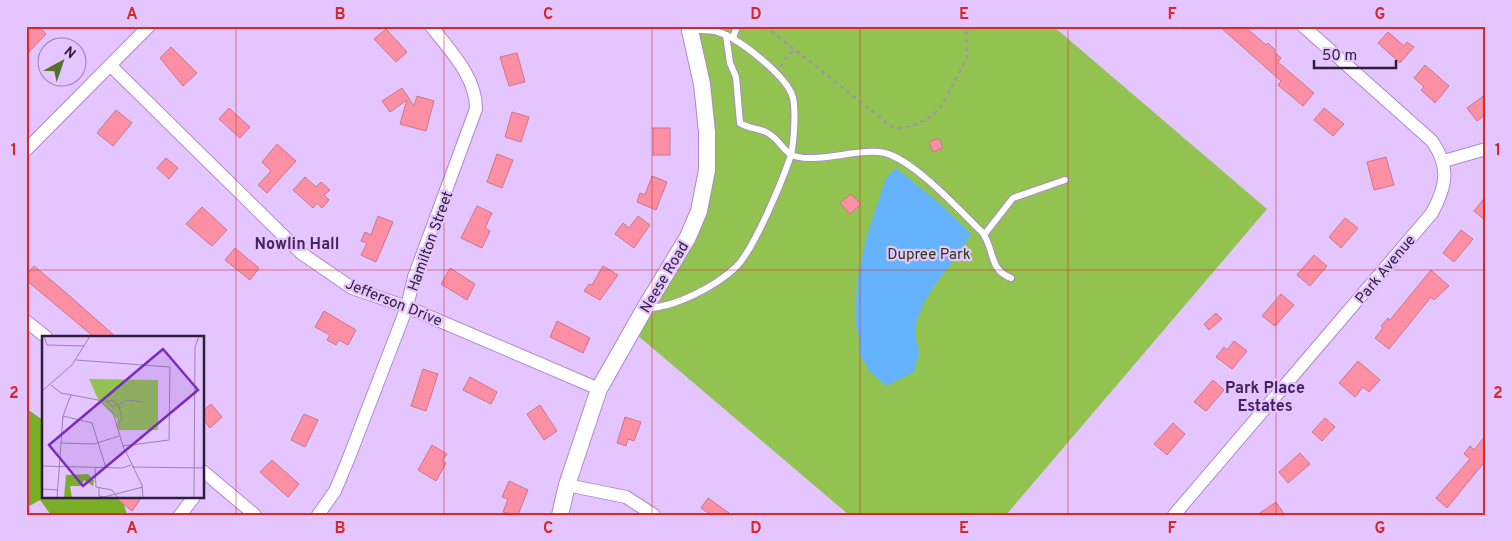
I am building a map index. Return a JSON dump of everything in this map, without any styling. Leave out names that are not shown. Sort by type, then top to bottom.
[{"type":"street","points":[[26,150],[149,26]]},
{"type":"street","name":"Hamilton Street","points":[[318,515],[335,491],[348,460],[407,307],[414,277],[476,109],[476,99],[471,82],[431,26]]},
{"type":"street","points":[[1303,26],[1425,133],[1444,161],[1486,149]]},
{"type":"street","name":"Neese Road","points":[[560,515],[567,485],[599,389],[688,237],[699,211],[706,170],[707,132],[702,84],[689,28]]},
{"type":"street","name":"Jefferson Drive","points":[[111,66],[302,252],[352,288],[407,307],[599,389]]},
{"type":"street","name":"Park Avenue","points":[[1174,515],[1432,213],[1444,186],[1444,161]]},
{"type":"street","points":[[26,321],[45,336]]},
{"type":"street","points":[[206,478],[255,515]]},
{"type":"street","points":[[567,485],[632,499],[654,515]]},
{"type":"street","points":[[180,515],[193,498]]},
{"type":"lane","points":[[737,26],[730,37],[730,62],[736,77],[740,123],[746,127],[766,131],[791,154],[805,157],[869,152],[885,154],[915,171],[984,235],[997,269],[1002,274],[1011,278]]},
{"type":"lane","points":[[645,308],[667,305],[704,290],[718,282],[737,266],[751,248],[791,154],[793,99],[790,89],[778,74],[730,37],[718,31],[689,28]]},
{"type":"lane","points":[[984,235],[1013,198],[1065,180]]},
{"type":"path","points":[[765,26],[894,128],[918,124],[933,115],[942,105],[967,58],[966,26]]},
{"type":"path","points":[[778,74],[784,59],[795,50]]},
{"type":"green space","name":"Dupree Park","points":[[696,26],[1053,26],[1267,209],[1006,515],[849,515],[636,334],[705,212]]},
{"type":"green space","points":[[26,408],[42,420],[42,498],[122,498],[127,515],[51,515],[40,500],[26,508]]},
{"type":"water","points":[[896,168],[939,203],[971,234],[956,258],[931,290],[919,315],[915,333],[919,353],[914,372],[886,386],[870,372],[860,355],[859,338],[855,323],[857,282],[867,235],[886,178]]},
{"type":"building","points":[[32,26],[38,26],[46,34],[42,38],[38,38],[38,42],[26,55],[26,32]]},
{"type":"building","points":[[1219,26],[1244,26],[1266,45],[1268,43],[1281,58],[1278,62],[1314,93],[1303,106],[1278,85],[1281,81]]},
{"type":"building","points":[[386,29],[407,52],[396,62],[374,39]]},
{"type":"building","points":[[1388,32],[1404,46],[1407,42],[1414,47],[1400,63],[1378,43]]},
{"type":"building","points":[[171,47],[197,73],[183,86],[160,58]]},
{"type":"building","points":[[517,53],[525,82],[509,86],[500,57]]},
{"type":"building","points":[[1425,65],[1449,86],[1435,103],[1421,90],[1424,87],[1414,78]]},
{"type":"building","points":[[402,88],[414,106],[417,96],[434,101],[426,131],[400,124],[407,100],[390,112],[382,101]]},
{"type":"building","points":[[1486,94],[1486,114],[1477,121],[1467,108]]},
{"type":"building","points":[[229,108],[250,127],[240,138],[219,119]]},
{"type":"building","points":[[1324,108],[1344,124],[1333,136],[1314,120]]},
{"type":"building","points":[[116,110],[132,123],[113,146],[97,133]]},
{"type":"building","points":[[512,112],[529,117],[521,142],[505,137]]},
{"type":"building","points":[[653,128],[670,128],[670,155],[653,155]]},
{"type":"building","points":[[939,138],[943,148],[933,152],[929,142]]},
{"type":"building","points":[[277,144],[296,161],[267,193],[258,185],[271,171],[262,162]]},
{"type":"building","points":[[497,154],[513,160],[502,188],[487,182]]},
{"type":"building","points":[[1386,157],[1394,185],[1374,190],[1367,162]]},
{"type":"building","points":[[166,158],[178,168],[169,179],[157,168]]},
{"type":"building","points":[[652,176],[667,182],[656,210],[637,202],[640,193],[645,195]]},
{"type":"building","points":[[305,177],[316,187],[321,182],[330,190],[324,195],[329,200],[322,208],[317,203],[313,208],[293,190]]},
{"type":"building","points":[[851,194],[861,204],[850,214],[840,203]]},
{"type":"building","points":[[1486,196],[1486,221],[1474,211]]},
{"type":"building","points":[[477,206],[492,213],[485,228],[490,231],[482,248],[461,238]]},
{"type":"building","points":[[202,207],[227,230],[212,246],[186,224]]},
{"type":"building","points":[[378,216],[393,222],[376,262],[361,255],[367,243],[361,241],[365,232],[371,235]]},
{"type":"building","points":[[638,216],[650,225],[634,248],[615,234],[623,223],[629,228]]},
{"type":"building","points":[[1345,218],[1358,228],[1341,248],[1329,237]]},
{"type":"building","points":[[1461,230],[1473,239],[1454,262],[1443,253]]},
{"type":"building","points":[[235,248],[259,268],[250,280],[225,260]]},
{"type":"building","points":[[1314,255],[1327,266],[1310,286],[1297,275]]},
{"type":"building","points":[[34,266],[115,336],[93,336],[26,280],[26,275]]},
{"type":"building","points":[[603,266],[618,275],[600,300],[584,291],[589,284],[592,285]]},
{"type":"building","points":[[450,268],[475,284],[467,300],[441,284]]},
{"type":"building","points":[[1431,270],[1449,286],[1434,300],[1431,297],[1389,349],[1375,338],[1383,328],[1381,326],[1388,318],[1390,320]]},
{"type":"building","points":[[1281,294],[1294,305],[1275,326],[1262,316]]},
{"type":"building","points":[[324,311],[356,330],[348,345],[339,340],[336,345],[327,340],[330,335],[315,327]]},
{"type":"building","points":[[1216,313],[1222,319],[1209,330],[1204,324]]},
{"type":"building","points":[[557,321],[590,338],[583,353],[550,337]]},
{"type":"building","points":[[1234,341],[1247,351],[1232,369],[1216,357],[1224,347],[1227,350]]},
{"type":"building","points":[[1358,361],[1380,380],[1369,392],[1363,387],[1355,397],[1339,383]]},
{"type":"building","points":[[423,369],[438,374],[426,411],[411,406]]},
{"type":"building","points":[[470,377],[497,392],[491,404],[463,390]]},
{"type":"building","points":[[1213,380],[1224,390],[1206,411],[1194,402]]},
{"type":"building","points":[[211,404],[222,417],[210,428],[205,421],[205,409]]},
{"type":"building","points":[[540,405],[557,431],[544,440],[527,414]]},
{"type":"building","points":[[304,414],[318,420],[305,447],[291,440]]},
{"type":"building","points":[[625,417],[641,422],[634,441],[628,439],[626,446],[617,443]]},
{"type":"building","points":[[1325,418],[1335,427],[1322,441],[1312,432]]},
{"type":"building","points":[[1173,423],[1185,434],[1167,455],[1154,444]]},
{"type":"building","points":[[1486,435],[1486,460],[1447,508],[1436,498],[1470,459],[1464,454],[1470,446],[1474,450]]},
{"type":"building","points":[[432,445],[447,454],[442,461],[446,463],[436,481],[418,470]]},
{"type":"building","points":[[1300,453],[1310,464],[1288,483],[1279,472]]},
{"type":"building","points":[[272,460],[299,484],[288,497],[260,472]]},
{"type":"building","points":[[509,481],[528,490],[518,515],[503,512],[508,499],[502,497]]},
{"type":"building","points":[[116,498],[141,498],[132,511]]},
{"type":"building","points":[[708,498],[732,515],[711,515],[701,508]]},
{"type":"building","points":[[1276,502],[1285,515],[1257,515]]},
{"type":"district","name":"Nowlin Hall","points":[[297,243]]},
{"type":"district","name":"Park Place Estates","points":[[1265,396]]}]
